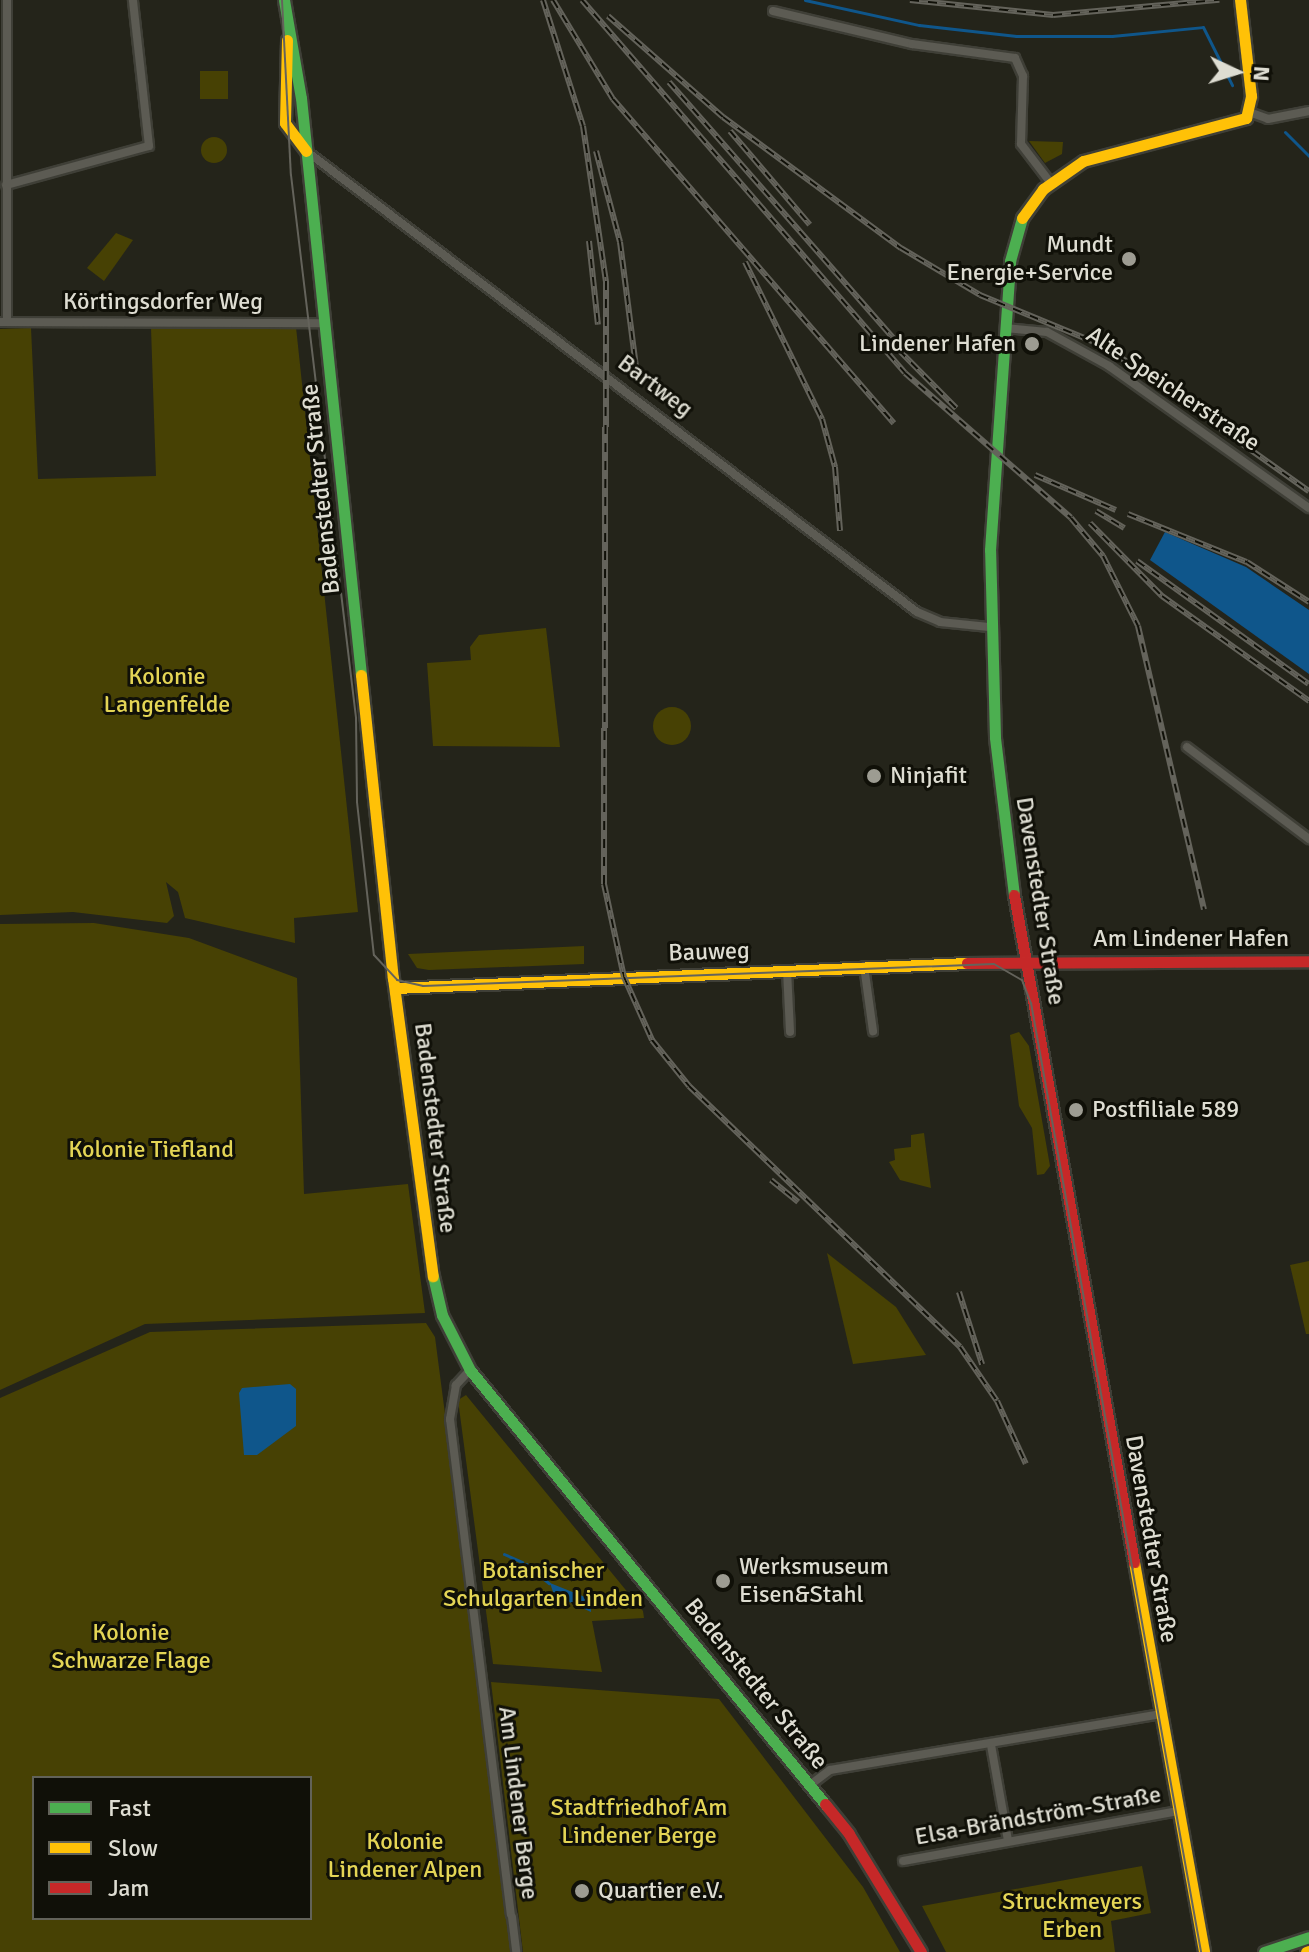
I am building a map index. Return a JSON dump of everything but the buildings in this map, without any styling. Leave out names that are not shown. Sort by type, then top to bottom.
[{"type":"main road","name":"Badenstedter Straße","points":[[284,0],[306,151],[395,988],[431,1266],[442,1315],[470,1370],[810,1785],[881,1881],[921,1952]]},
{"type":"main road","points":[[1240,0],[1249,112]]},
{"type":"main road","name":"Badenstedter Straße","points":[[287,27],[285,123],[306,151]]},
{"type":"main road","name":"Davenstedter Straße","points":[[1204,1952],[1024,961],[1001,800],[989,627],[1005,328],[1014,240],[1034,200],[1050,182],[1083,161],[1234,125],[1249,112]]},
{"type":"main road","name":"Bauweg","points":[[395,988],[1024,961]]},
{"type":"main road","name":"Am Lindener Hafen","points":[[1024,961],[1309,961]]},
{"type":"main road","points":[[1264,1952],[1309,1937]]},
{"type":"street","points":[[3,322],[7,0]]},
{"type":"street","points":[[6,185],[149,146],[133,0]]},
{"type":"street","points":[[773,11],[912,44],[1015,58],[1023,76],[1021,144],[1050,182]]},
{"type":"street","points":[[1249,112],[1268,119],[1309,111]]},
{"type":"street","name":"Bartweg","points":[[306,151],[917,612],[940,622],[989,627]]},
{"type":"street","name":"Körtingsdorfer Weg","points":[[3,322],[325,323]]},
{"type":"street","name":"Alte Speicherstraße","points":[[1005,328],[1047,332],[1109,366],[1309,508]]},
{"type":"street","points":[[1187,747],[1309,839]]},
{"type":"street","points":[[864,966],[873,1031]]},
{"type":"street","points":[[787,970],[790,1032]]},
{"type":"street","name":"Am Lindener Berge","points":[[470,1370],[456,1385],[450,1419],[516,1952]]},
{"type":"street","points":[[810,1785],[830,1770],[1161,1714]]},
{"type":"street","points":[[991,1745],[1008,1840]]},
{"type":"street","name":"Elsa-Brändström-Straße","points":[[903,1861],[1179,1811]]},
{"type":"green space","points":[[200,71],[228,71],[228,99],[200,99]]},
{"type":"green space","points":[[214,137],[223,141],[227,150],[223,159],[214,163],[205,159],[201,150],[205,141]]},
{"type":"green space","points":[[1029,141],[1063,142],[1062,154],[1045,163]]},
{"type":"green space","points":[[116,233],[133,240],[104,281],[87,268]]},
{"type":"green space","name":"Kolonie Langenfelde","points":[[296,327],[358,912],[294,918],[295,943],[185,918],[178,892],[166,882],[174,916],[167,923],[73,912],[0,915],[0,329],[31,328],[38,479],[156,476],[151,328]]},
{"type":"green space","points":[[546,628],[560,747],[433,746],[427,663],[471,660],[470,647],[479,635]]},
{"type":"green space","points":[[672,707],[685,713],[691,726],[685,739],[672,745],[659,739],[653,726],[659,713]]},
{"type":"green space","name":"Kolonie Tiefland","points":[[94,923],[189,938],[297,978],[304,1194],[408,1184],[425,1313],[145,1324],[0,1390],[0,924]]},
{"type":"green space","points":[[584,946],[584,964],[429,970],[417,968],[408,954]]},
{"type":"green space","points":[[1019,1032],[1029,1046],[1050,1166],[1044,1174],[1037,1175],[1032,1128],[1019,1106],[1010,1035]]},
{"type":"green space","points":[[924,1133],[931,1188],[900,1180],[889,1162],[895,1160],[894,1149],[911,1147],[911,1135]]},
{"type":"green space","points":[[827,1253],[896,1307],[926,1355],[853,1364]]},
{"type":"green space","points":[[1309,1261],[1309,1334],[1306,1334],[1290,1265]]},
{"type":"green space","name":"Kolonie Schwarze Flage","points":[[426,1323],[435,1337],[515,1952],[0,1952],[0,1398],[150,1332]]},
{"type":"green space","name":"Botanischer Schulgarten Linden","points":[[466,1395],[643,1611],[644,1618],[592,1621],[602,1672],[493,1664],[458,1400]]},
{"type":"green space","name":"Stadtfriedhof Am Lindener Berge","points":[[491,1682],[719,1699],[863,1887],[900,1952],[523,1952]]},
{"type":"green space","name":"Struckmeyers Erben","points":[[1142,1866],[1151,1913],[1111,1921],[1115,1952],[946,1952],[922,1906]]},
{"type":"water","points":[[1165,532],[1246,567],[1309,610],[1309,674],[1150,560]]},
{"type":"water","points":[[290,1384],[296,1389],[296,1426],[257,1455],[244,1455],[239,1393],[242,1388]]},
{"type":"water","points":[[550,1583],[590,1599],[591,1612],[554,1595]]},
{"type":"waterway","points":[[805,0],[919,25],[1016,36],[1112,36],[1203,27],[1232,85]]},
{"type":"waterway","points":[[1285,132],[1309,156]]},
{"type":"waterway","points":[[504,1554],[522,1562]]},
{"type":"waterway","points":[[526,1564],[549,1583]]},
{"type":"tram line","points":[[282,0],[291,175],[356,718],[357,802],[374,955],[397,980],[423,986],[994,964],[1022,980],[1031,1003],[1201,1952]]},
{"type":"railway","points":[[543,0],[583,126],[606,281],[604,884],[624,977],[652,1040],[689,1086],[960,1347],[997,1401],[1026,1464]]},
{"type":"railway","points":[[553,0],[613,99],[894,423]]},
{"type":"railway","points":[[582,0],[905,373],[1071,518],[1103,556],[1138,626],[1204,909]]},
{"type":"railway","points":[[910,0],[1053,15],[1219,0]]},
{"type":"railway","points":[[608,16],[723,117],[901,248],[980,295],[1106,347],[1309,491]]},
{"type":"railway","points":[[669,82],[898,344]]},
{"type":"railway","points":[[730,131],[810,225]]},
{"type":"railway","points":[[596,151],[620,242],[637,375]]},
{"type":"railway","points":[[589,241],[598,325]]},
{"type":"railway","points":[[745,262],[822,419],[835,467],[840,531]]},
{"type":"railway","points":[[886,337],[956,408]]},
{"type":"railway","points":[[1035,475],[1116,510]]},
{"type":"railway","points":[[1096,511],[1124,528]]},
{"type":"railway","points":[[1128,514],[1247,562],[1309,602]]},
{"type":"railway","points":[[1090,523],[1162,596],[1309,701]]},
{"type":"railway","points":[[1137,561],[1309,684]]},
{"type":"railway","points":[[771,1180],[798,1202]]},
{"type":"railway","points":[[959,1292],[982,1364]]},
{"type":"traffic: fast","points":[[284,0],[301,98],[361,675]]},
{"type":"traffic: fast","points":[[1014,895],[995,737],[990,550],[1010,261],[1022,218]]},
{"type":"traffic: fast","points":[[433,1276],[442,1315],[470,1370],[825,1804]]},
{"type":"traffic: fast","points":[[1264,1952],[1309,1937]]},
{"type":"traffic: slow","points":[[1022,218],[1043,189],[1083,161],[1246,118],[1251,96],[1240,0]]},
{"type":"traffic: slow","points":[[287,40],[285,123],[306,151]]},
{"type":"traffic: slow","points":[[361,675],[393,978],[433,1276]]},
{"type":"traffic: slow","points":[[395,988],[967,963]]},
{"type":"traffic: slow","points":[[1134,1562],[1204,1952]]},
{"type":"traffic: jam","points":[[1014,895],[1134,1562]]},
{"type":"traffic: jam","points":[[967,963],[1309,961]]},
{"type":"traffic: jam","points":[[825,1804],[849,1834],[921,1952]]},
{"type":"place","name":"Mundt Energie+Service","points":[[1129,259]]},
{"type":"place","name":"Lindener Hafen","points":[[1032,344]]},
{"type":"place","name":"Ninjafit","points":[[874,776]]},
{"type":"place","name":"Postfiliale 589","points":[[1076,1110]]},
{"type":"place","name":"Werksmuseum Eisen&Stahl","points":[[723,1581]]},
{"type":"place","name":"Quartier e.V.","points":[[582,1891]]},
{"type":"park label","name":"Kolonie Lindener Alpen","points":[[405,1856]]}]
